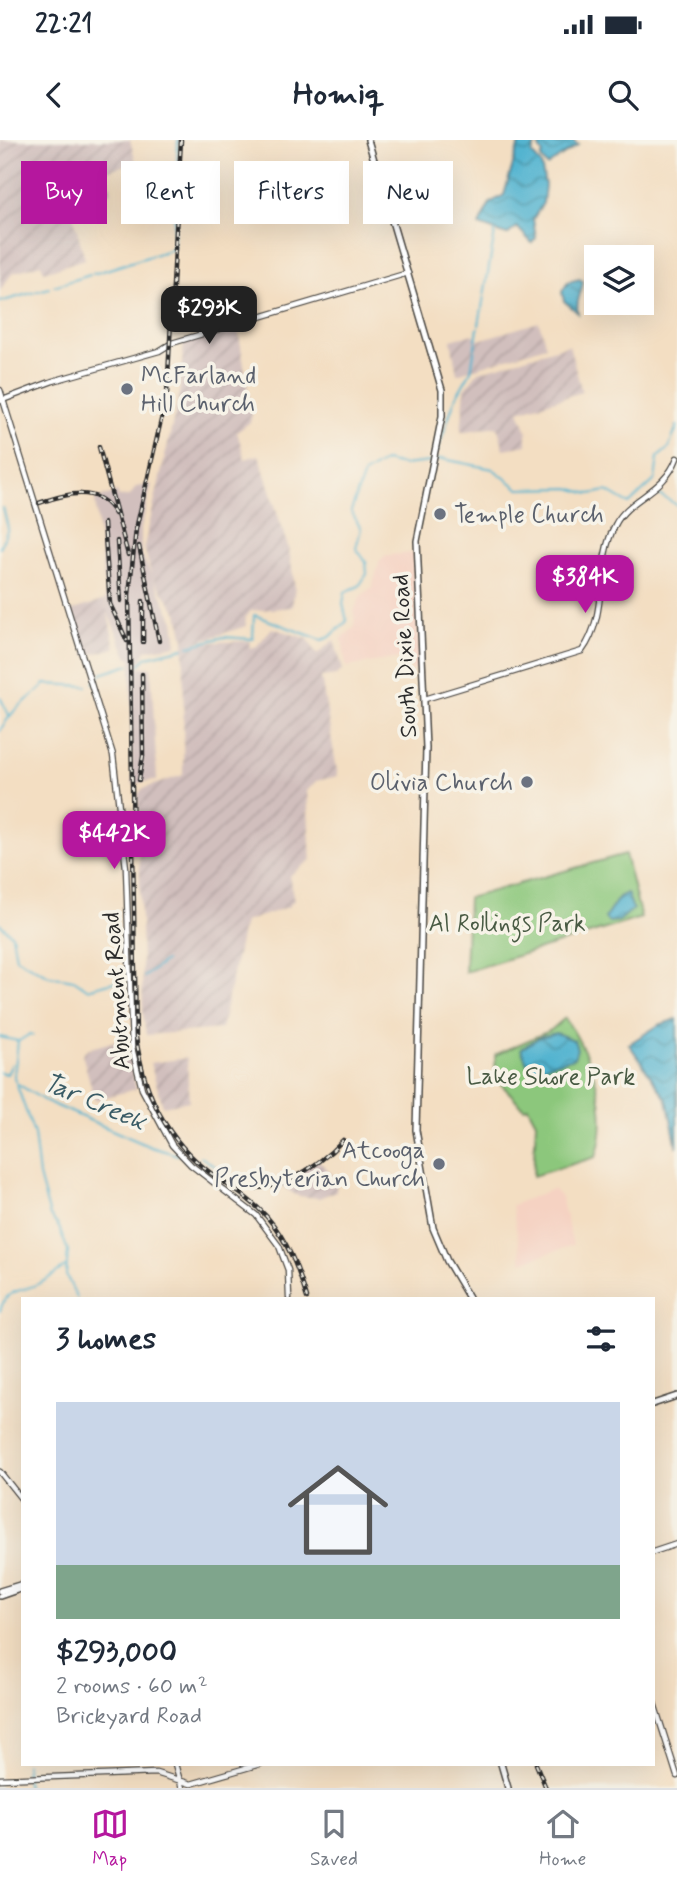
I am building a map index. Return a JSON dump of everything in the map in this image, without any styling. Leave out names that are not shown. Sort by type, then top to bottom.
[{"type":"main road","name":"South Dixie Road","points":[[368,140],[442,390],[442,415],[416,550],[426,760],[416,1130],[433,1228],[447,1261],[468,1297]]},
{"type":"main road","points":[[1,400],[159,351],[174,342],[408,272]]},
{"type":"main road","name":"Abutment Road","points":[[0,390],[113,755],[126,867],[132,1048],[142,1089],[172,1145],[191,1165],[256,1215],[279,1246],[288,1270],[289,1297]]},
{"type":"main road","points":[[425,699],[582,651],[595,630],[602,577],[614,527],[622,515],[664,482],[677,458]]},
{"type":"main road","points":[[655,1403],[677,1396]]},
{"type":"main road","points":[[0,1472],[21,1498]]},
{"type":"main road","points":[[655,1551],[677,1544]]},
{"type":"main road","points":[[0,1593],[21,1587]]},
{"type":"main road","points":[[655,1707],[677,1776]]},
{"type":"main road","points":[[176,1766],[181,1785]]},
{"type":"main road","points":[[0,1779],[156,1773],[181,1785],[197,1783],[253,1766]]},
{"type":"main road","points":[[502,1766],[508,1788]]},
{"type":"shaded area","points":[[0,140],[130,140],[136,161],[121,161],[121,166],[107,171],[107,161],[21,161],[21,224],[75,224],[85,259],[44,272],[41,264],[12,273],[0,291]]},
{"type":"shaded area","points":[[107,174],[112,192],[107,194]]},
{"type":"shaded area","points":[[539,322],[546,346],[457,374],[451,340],[473,334],[479,340]]},
{"type":"shaded area","points":[[238,328],[252,414],[250,422],[237,432],[245,459],[259,455],[289,550],[295,587],[292,607],[251,611],[245,617],[246,626],[194,643],[250,641],[251,648],[257,646],[272,628],[308,639],[317,654],[334,640],[343,670],[336,675],[321,677],[338,776],[316,781],[307,791],[311,860],[289,876],[294,900],[288,907],[244,922],[221,1029],[146,1035],[143,1012],[138,795],[142,789],[183,775],[184,639],[178,613],[152,577],[144,547],[179,396],[184,342]]},
{"type":"shaded area","points":[[569,345],[582,392],[519,411],[527,431],[527,445],[504,449],[497,426],[461,432],[465,389],[478,372]]},
{"type":"shaded area","points":[[152,484],[141,528],[141,553],[174,621],[177,645],[146,650],[138,667],[151,667],[157,780],[132,784],[131,658],[127,656],[107,611],[95,499],[117,492],[119,497],[130,496],[136,487]]},
{"type":"shaded area","points":[[414,553],[420,669],[411,670],[411,656],[346,667],[342,638],[355,627],[354,611],[361,596],[372,588],[380,560],[388,555]]},
{"type":"shaded area","points":[[105,600],[115,648],[86,656],[71,611]]},
{"type":"shaded area","points":[[126,1038],[136,1089],[95,1100],[82,1054],[87,1049]]},
{"type":"shaded area","points":[[187,1058],[189,1101],[163,1106],[150,1063]]},
{"type":"shaded area","points":[[318,1160],[337,1180],[336,1191],[319,1198],[298,1196],[279,1185]]},
{"type":"shaded area","points":[[553,1189],[561,1197],[573,1245],[522,1262],[512,1205]]},
{"type":"green space","name":"Al Rollings Park","points":[[625,854],[641,918],[465,972],[468,898]]},
{"type":"green space","name":"Lake Shore Park","points":[[565,1018],[575,1033],[597,1085],[602,1121],[600,1139],[596,1157],[533,1176],[536,1122],[528,1107],[524,1108],[496,1079],[495,1055],[551,1030]]},
{"type":"water","points":[[520,140],[537,140],[532,154],[541,164],[545,185],[543,203],[533,219],[536,238],[532,243],[517,227],[507,235],[479,225],[490,203],[504,195]]},
{"type":"water","points":[[539,140],[559,144],[572,140],[578,145],[547,166],[541,158],[543,154],[539,148]]},
{"type":"water","points":[[579,279],[583,281],[577,305],[578,313],[564,301],[562,292],[568,282]]},
{"type":"water","points":[[627,893],[633,909],[619,921],[608,922],[605,918],[619,897]]},
{"type":"water","points":[[677,1019],[677,1147],[667,1100],[629,1044],[659,1025]]},
{"type":"water","points":[[556,1033],[574,1040],[577,1049],[574,1058],[530,1070],[521,1049],[540,1037]]},
{"type":"waterway","points":[[93,274],[173,249],[178,140]]},
{"type":"waterway","points":[[479,325],[495,232]]},
{"type":"waterway","points":[[54,286],[90,275]]},
{"type":"waterway","points":[[0,302],[49,288]]},
{"type":"waterway","points":[[437,452],[455,399],[471,371],[478,328]]},
{"type":"waterway","points":[[629,504],[655,480],[658,457],[669,448],[677,426]]},
{"type":"waterway","points":[[436,460],[493,469],[519,489],[569,488],[590,494],[607,491],[629,504]]},
{"type":"waterway","points":[[189,646],[224,637],[253,639],[254,615],[322,640],[330,637],[347,621],[343,604],[345,592],[359,586],[367,574],[366,562],[356,548],[361,529],[351,511],[364,474],[385,461],[403,465],[430,462]]},
{"type":"waterway","points":[[635,508],[658,494],[677,505]]},
{"type":"waterway","points":[[0,548],[8,528],[3,508]]},
{"type":"waterway","points":[[139,665],[147,657],[184,648]]},
{"type":"waterway","points":[[94,683],[101,674],[129,665]]},
{"type":"waterway","points":[[0,731],[16,709],[45,684],[87,686]]},
{"type":"waterway","points":[[0,697],[9,715]]},
{"type":"waterway","points":[[0,924],[12,935],[16,958],[49,976],[74,980],[87,989],[125,979]]},
{"type":"waterway","points":[[144,977],[165,961]]},
{"type":"waterway","points":[[19,1041],[30,1034],[33,1035]]},
{"type":"waterway","name":"Tar Creek","points":[[0,1037],[18,1041]]},
{"type":"waterway","points":[[18,1041],[14,1077],[34,1134],[39,1176],[50,1216],[59,1227],[68,1251],[66,1275],[77,1297]]},
{"type":"waterway","points":[[0,1072],[7,1074],[12,1064]]},
{"type":"waterway","name":"Tar Creek","points":[[18,1084],[43,1100],[151,1147],[178,1155]]},
{"type":"waterway","name":"Tar Creek","points":[[201,1157],[242,1184]]},
{"type":"waterway","points":[[0,1311],[11,1294],[33,1286],[65,1267]]},
{"type":"waterway","points":[[26,1766],[27,1788]]},
{"type":"railway","points":[[181,140],[167,394],[136,529],[129,595],[136,1037],[151,1096],[170,1131],[196,1161],[248,1199],[267,1217],[292,1256],[307,1297]]},
{"type":"railway","points":[[99,447],[128,555]]},
{"type":"railway","points":[[39,503],[70,495],[91,495],[100,498],[115,514]]},
{"type":"railway","points":[[104,523],[110,604],[127,641]]},
{"type":"railway","points":[[117,541],[121,601]]},
{"type":"railway","points":[[139,546],[159,641]]},
{"type":"railway","points":[[143,601],[143,642]]},
{"type":"railway","points":[[139,780],[143,756],[142,674]]},
{"type":"railway","points":[[233,1183],[262,1188],[293,1178],[321,1160],[343,1140]]},
{"type":"railway","points":[[537,1766],[546,1788]]},
{"type":"place","name":"McFarland Hill Church","points":[[127,389]]},
{"type":"place","name":"Temple Church","points":[[440,514]]},
{"type":"place","name":"Olivia Church","points":[[527,782]]},
{"type":"place","name":"Atcooga Presbyterian Church","points":[[439,1164]]}]
